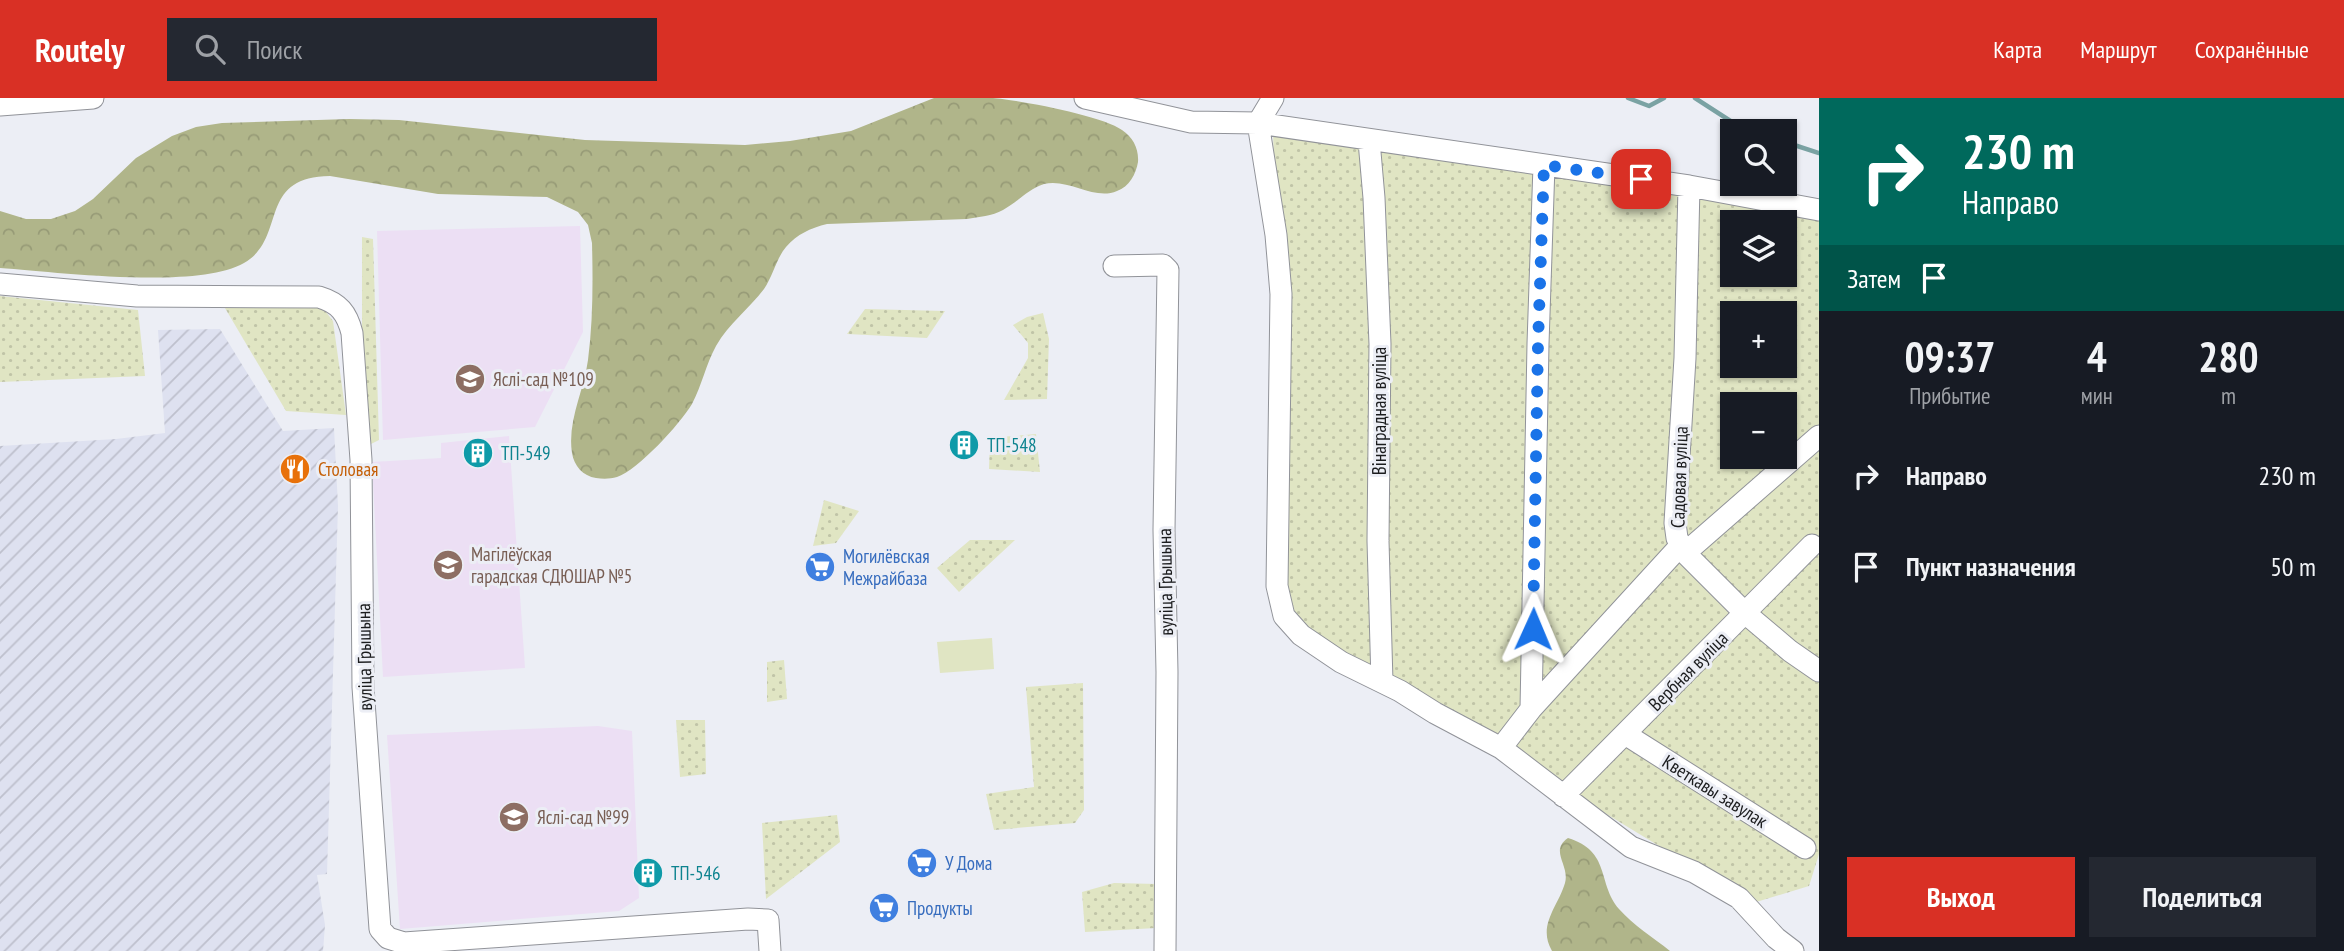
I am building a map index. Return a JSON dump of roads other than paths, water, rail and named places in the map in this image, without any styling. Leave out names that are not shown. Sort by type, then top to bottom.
[{"type":"street","points":[[0,105],[93,98]]},
{"type":"street","points":[[1085,98],[1191,122],[1258,123],[1689,186],[1819,210]]},
{"type":"street","points":[[1273,98],[1258,123],[1276,235],[1281,293],[1277,586],[1281,609],[1289,624],[1341,662],[1382,681],[1501,748],[1631,847],[1694,872],[1739,898],[1776,938],[1793,951]]},
{"type":"street","name":"Вінаградная вуліца","points":[[1369,141],[1380,344],[1378,541],[1382,681]]},
{"type":"street","points":[[1531,709],[1544,165]]},
{"type":"street","name":"Садовая вуліца","points":[[1501,748],[1531,709],[1682,550],[1676,538],[1675,523],[1685,358],[1689,186]]},
{"type":"street","name":"вуліца Грышына","points":[[1114,266],[1163,265],[1168,270],[1164,530],[1167,672],[1166,951]]},
{"type":"street","name":"вуліца Грышына","points":[[0,285],[137,296],[319,297],[332,301],[349,319],[361,460],[363,687],[380,929],[388,938],[404,943],[758,919],[768,920],[770,951]]},
{"type":"street","points":[[1819,436],[1682,550],[1745,613],[1790,651],[1819,671]]},
{"type":"street","name":"Вербная вуліца","points":[[1563,796],[1812,545]]},
{"type":"street","name":"Кветкавы завулак","points":[[1625,734],[1805,848]]},
{"type":"waterway","points":[[1628,98],[1649,106],[1664,98]]},
{"type":"waterway","points":[[1695,98],[1727,119]]},
{"type":"waterway","points":[[1797,146],[1819,153]]},
{"type":"place","name":"Яслі-сад №109","points":[[470,379]]},
{"type":"place","name":"ТП-548","points":[[964,445]]},
{"type":"place","name":"ТП-549","points":[[478,453]]},
{"type":"place","name":"Столовая","points":[[295,469]]},
{"type":"place","name":"Магілёўская гарадская СДЮШАР №5","points":[[448,565]]},
{"type":"place","name":"Могилёвская Межрайбаза","points":[[820,567]]},
{"type":"place","name":"Яслі-сад №99","points":[[514,817]]},
{"type":"place","name":"У Дома","points":[[922,863]]},
{"type":"place","name":"ТП-546","points":[[648,873]]},
{"type":"place","name":"Продукты","points":[[884,908]]}]
